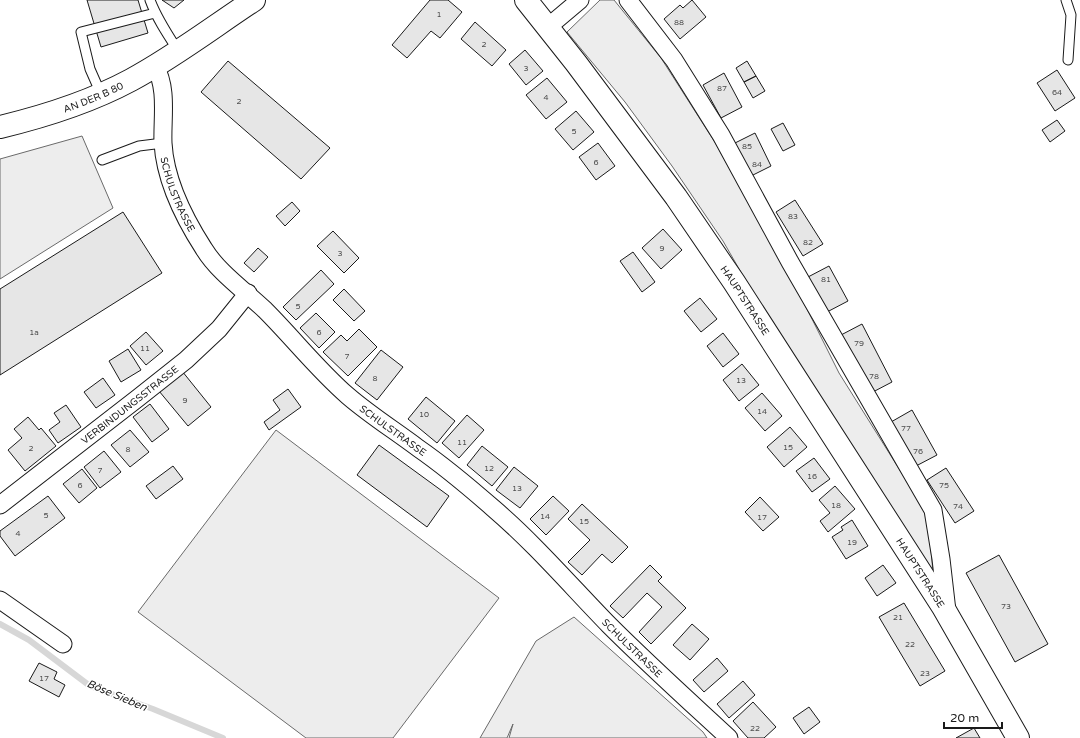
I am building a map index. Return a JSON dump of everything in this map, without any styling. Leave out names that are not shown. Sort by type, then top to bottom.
[{"type":"main road","name":"AN DER B 80","points":[[0,127],[60,111],[101,95],[179,52],[254,0]]},
{"type":"main road","name":"HAUPTSTRASSE","points":[[526,0],[676,197],[734,282],[947,614],[1018,738]]},
{"type":"street","points":[[548,27],[580,0]]},
{"type":"street","name":"HAUPTSTRASSE","points":[[628,0],[674,60],[720,135],[790,262],[933,510],[941,559],[947,614]]},
{"type":"street","name":"SCHULSTRASSE","points":[[155,66],[162,81],[164,106],[163,143],[171,184],[190,225],[205,251],[218,267],[248,293],[290,334],[323,373],[346,394],[369,413],[419,448],[456,477],[523,535],[611,627],[729,738]]},
{"type":"street","name":"VERBINDUNGSSTRASSE","points":[[0,505],[186,360],[219,329],[248,293]]},
{"type":"street","points":[[0,600],[63,644]]},
{"type":"lane","points":[[150,0],[155,13],[179,52]]},
{"type":"lane","points":[[1066,0],[1071,15],[1068,60]]},
{"type":"lane","points":[[101,95],[90,69],[82,32],[155,13]]},
{"type":"lane","points":[[102,160],[139,146],[163,143]]},
{"type":"shaded area","points":[[600,0],[614,0],[661,58],[716,144],[806,307],[839,373],[928,515],[933,573],[761,307],[723,241],[672,166],[625,102],[567,32]]},
{"type":"shaded area","points":[[82,136],[113,208],[0,279],[0,159]]},
{"type":"shaded area","points":[[276,430],[499,598],[393,738],[306,738],[138,612]]},
{"type":"shaded area","points":[[574,617],[703,732],[707,738],[509,738],[513,724],[507,738],[480,738],[536,641]]},
{"type":"building","points":[[87,0],[138,0],[148,33],[101,47]]},
{"type":"building","points":[[162,0],[184,0],[174,8]]},
{"type":"building","points":[[430,0],[448,0],[462,12],[440,38],[431,31],[407,58],[392,45]]},
{"type":"building","points":[[692,0],[706,17],[680,39],[664,19],[680,5],[683,8]]},
{"type":"building","points":[[475,22],[506,50],[492,66],[461,39]]},
{"type":"building","points":[[525,50],[543,71],[526,85],[509,64]]},
{"type":"building","points":[[228,61],[330,148],[301,179],[201,92]]},
{"type":"building","points":[[747,61],[756,76],[744,82],[736,68]]},
{"type":"building","points":[[1057,70],[1075,98],[1055,111],[1037,83]]},
{"type":"building","points":[[724,73],[742,107],[721,118],[703,85]]},
{"type":"building","points":[[756,76],[765,91],[753,98],[744,82]]},
{"type":"building","points":[[547,78],[567,102],[546,119],[526,95]]},
{"type":"building","points":[[576,111],[594,132],[573,150],[555,129]]},
{"type":"building","points":[[1057,120],[1065,131],[1050,142],[1042,130]]},
{"type":"building","points":[[783,123],[795,145],[783,151],[771,129]]},
{"type":"building","points":[[755,133],[771,166],[749,177],[733,144]]},
{"type":"building","points":[[598,143],[615,166],[596,180],[579,157]]},
{"type":"building","points":[[795,200],[823,244],[803,256],[776,212]]},
{"type":"building","points":[[292,202],[300,211],[285,226],[276,216]]},
{"type":"building","points":[[123,212],[162,273],[0,375],[0,289]]},
{"type":"building","points":[[663,229],[682,250],[661,269],[642,248]]},
{"type":"building","points":[[333,231],[359,258],[344,273],[317,246]]},
{"type":"building","points":[[258,248],[268,257],[254,272],[244,263]]},
{"type":"building","points":[[633,252],[655,282],[642,292],[620,261]]},
{"type":"building","points":[[829,266],[848,301],[827,312],[808,277]]},
{"type":"building","points":[[321,270],[334,284],[296,320],[283,307]]},
{"type":"building","points":[[344,289],[365,311],[354,321],[333,300]]},
{"type":"building","points":[[700,298],[717,319],[701,332],[684,311]]},
{"type":"building","points":[[316,313],[335,332],[319,348],[300,328]]},
{"type":"building","points":[[862,324],[892,382],[871,393],[841,335]]},
{"type":"building","points":[[359,329],[377,347],[348,376],[323,352],[341,335],[347,341]]},
{"type":"building","points":[[146,332],[163,351],[146,365],[130,346]]},
{"type":"building","points":[[723,333],[739,354],[723,367],[707,346]]},
{"type":"building","points":[[128,349],[141,370],[121,382],[109,361]]},
{"type":"building","points":[[381,350],[403,367],[377,400],[355,383]]},
{"type":"building","points":[[742,364],[759,385],[739,401],[723,380]]},
{"type":"building","points":[[182,371],[211,407],[188,426],[159,391]]},
{"type":"building","points":[[103,378],[115,395],[96,408],[84,392]]},
{"type":"building","points":[[288,389],[301,407],[269,430],[264,422],[280,410],[273,400]]},
{"type":"building","points":[[762,393],[782,416],[765,431],[745,408]]},
{"type":"building","points":[[426,397],[455,421],[437,443],[408,419]]},
{"type":"building","points":[[150,404],[169,429],[152,442],[133,417]]},
{"type":"building","points":[[66,405],[81,427],[58,443],[49,430],[60,422],[54,413]]},
{"type":"building","points":[[912,410],[937,455],[916,466],[891,422]]},
{"type":"building","points":[[467,415],[484,430],[459,458],[442,443]]},
{"type":"building","points":[[28,417],[39,430],[41,428],[56,446],[25,471],[8,450],[22,438],[14,429]]},
{"type":"building","points":[[790,427],[807,447],[784,467],[767,447]]},
{"type":"building","points":[[130,430],[149,452],[130,467],[111,445]]},
{"type":"building","points":[[379,445],[449,496],[427,527],[357,475]]},
{"type":"building","points":[[482,446],[508,467],[492,486],[467,465]]},
{"type":"building","points":[[104,451],[121,472],[100,488],[84,467]]},
{"type":"building","points":[[814,458],[830,479],[812,492],[796,471]]},
{"type":"building","points":[[173,466],[183,479],[156,499],[146,486]]},
{"type":"building","points":[[514,467],[538,486],[520,508],[496,490]]},
{"type":"building","points":[[946,468],[974,511],[955,523],[927,480]]},
{"type":"building","points":[[82,469],[97,488],[79,503],[63,484]]},
{"type":"building","points":[[835,486],[855,509],[828,532],[820,521],[830,513],[819,500]]},
{"type":"building","points":[[48,496],[65,518],[15,556],[0,536],[0,531]]},
{"type":"building","points":[[553,496],[569,511],[546,535],[530,519]]},
{"type":"building","points":[[760,497],[779,517],[763,531],[745,512]]},
{"type":"building","points":[[582,504],[628,547],[612,563],[602,554],[582,575],[568,562],[590,540],[568,519]]},
{"type":"building","points":[[852,520],[868,546],[846,559],[832,537],[843,530],[841,527]]},
{"type":"building","points":[[999,555],[1048,644],[1015,662],[966,573]]},
{"type":"building","points":[[650,565],[662,577],[658,581],[686,608],[651,644],[639,632],[662,607],[647,593],[623,618],[610,606]]},
{"type":"building","points":[[883,565],[896,583],[877,596],[865,578]]},
{"type":"building","points":[[904,603],[945,671],[920,686],[879,617]]},
{"type":"building","points":[[692,624],[709,639],[690,660],[673,645]]},
{"type":"building","points":[[717,658],[728,671],[704,692],[693,680]]},
{"type":"building","points":[[39,663],[57,672],[54,679],[65,685],[59,697],[29,681]]},
{"type":"building","points":[[743,681],[755,695],[729,718],[717,704]]},
{"type":"building","points":[[753,702],[776,727],[764,738],[748,738],[733,721]]},
{"type":"building","points":[[809,707],[820,722],[804,734],[793,718]]},
{"type":"building","points":[[974,728],[980,738],[956,738]]},
{"type":"waterway","name":"Böse Sieben","points":[[0,624],[29,640],[90,686],[153,709],[223,738]]}]
